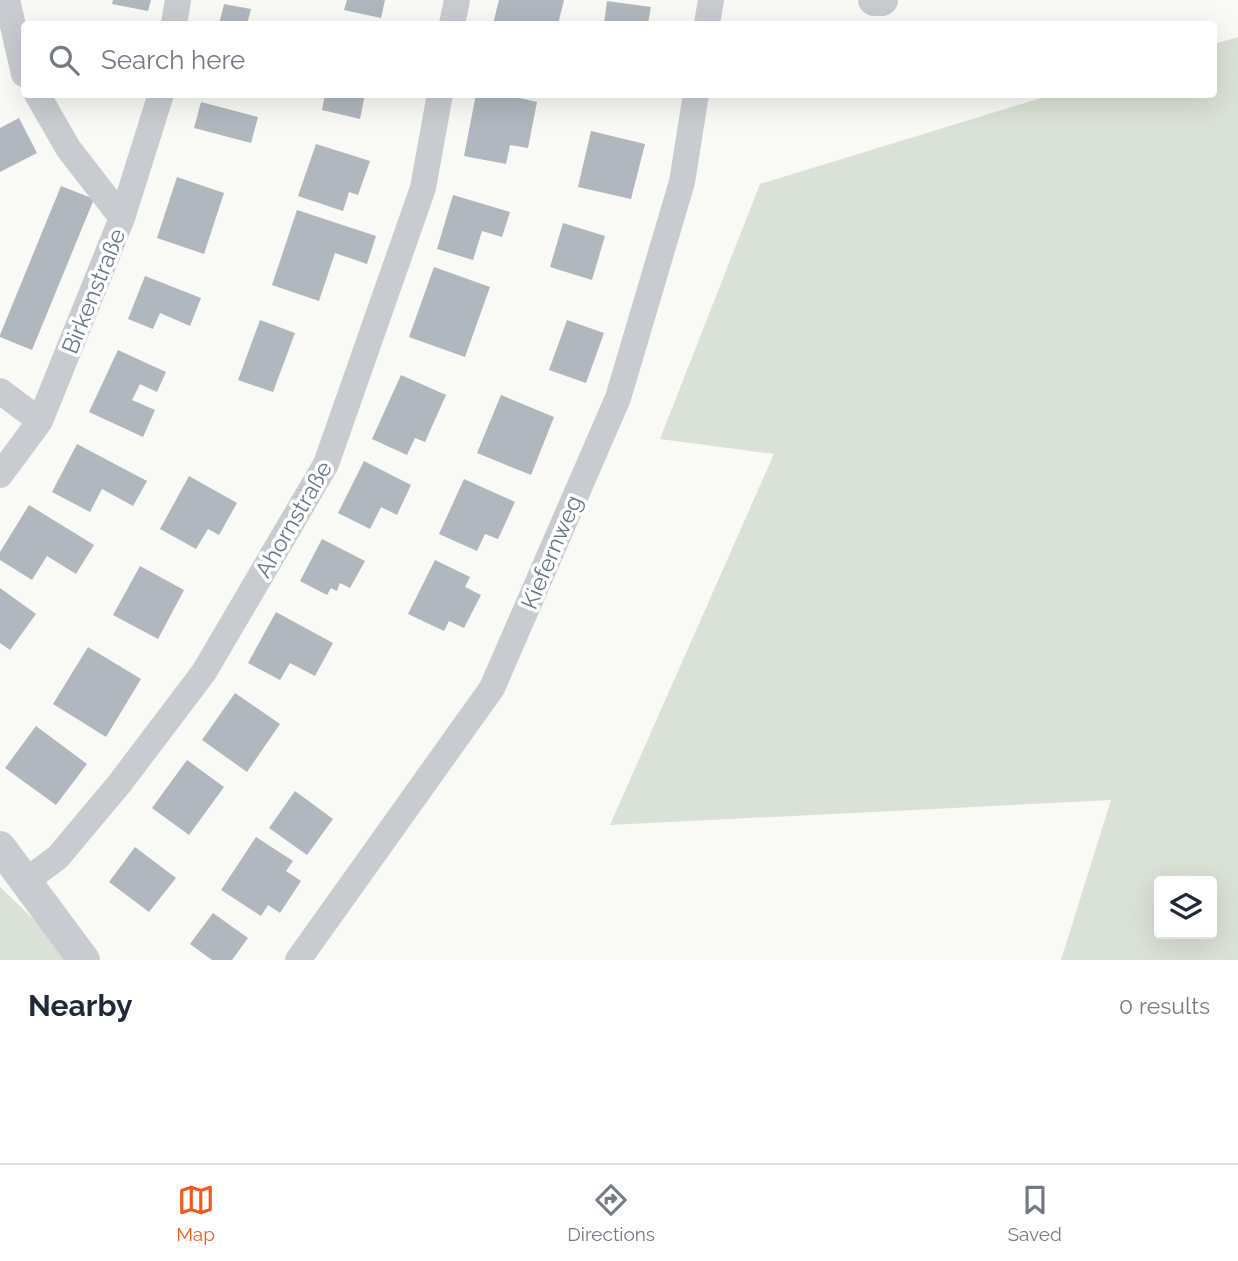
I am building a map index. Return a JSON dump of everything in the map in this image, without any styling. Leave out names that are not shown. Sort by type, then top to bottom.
[{"type":"street","points":[[7,0],[21,61]]},
{"type":"street","points":[[174,21],[178,0]]},
{"type":"street","points":[[453,21],[457,0]]},
{"type":"street","points":[[707,21],[710,0]]},
{"type":"street","points":[[874,0],[882,0]]},
{"type":"street","points":[[39,98],[68,148],[122,218]]},
{"type":"street","name":"Birkenstraße","points":[[0,475],[40,421],[122,218],[160,98]]},
{"type":"street","name":"Ahornstraße","points":[[26,881],[58,857],[120,783],[204,673],[326,464],[423,188],[439,98]]},
{"type":"street","name":"Kiefernweg","points":[[298,960],[492,688],[618,398],[682,182],[695,98]]},
{"type":"street","points":[[0,391],[40,421]]},
{"type":"street","points":[[0,846],[84,960]]},
{"type":"shaded area","points":[[1238,37],[1238,960],[1061,960],[1111,800],[610,825],[774,454],[660,439],[760,184],[1041,98],[1217,98],[1217,43]]},
{"type":"shaded area","points":[[0,887],[57,942],[70,960],[0,960]]},
{"type":"building","points":[[113,0],[151,0],[148,11],[112,4]]},
{"type":"building","points":[[347,0],[385,0],[381,18],[344,10]]},
{"type":"building","points":[[499,0],[564,0],[559,21],[494,21]]},
{"type":"building","points":[[607,1],[651,7],[649,21],[604,21]]},
{"type":"building","points":[[224,4],[251,9],[248,21],[220,21]]},
{"type":"building","points":[[324,98],[364,98],[360,119],[322,110]]},
{"type":"building","points":[[475,98],[520,98],[537,102],[528,148],[510,145],[506,164],[464,156]]},
{"type":"building","points":[[201,102],[258,117],[251,143],[194,128]]},
{"type":"building","points":[[19,118],[37,153],[0,172],[0,128]]},
{"type":"building","points":[[591,131],[645,144],[631,199],[578,187]]},
{"type":"building","points":[[316,144],[370,161],[358,195],[349,192],[343,211],[298,196]]},
{"type":"building","points":[[177,177],[224,193],[204,254],[157,238]]},
{"type":"building","points":[[61,186],[94,199],[32,350],[0,335]]},
{"type":"building","points":[[453,195],[510,212],[502,237],[482,231],[473,260],[437,249]]},
{"type":"building","points":[[297,210],[376,236],[367,264],[335,253],[319,301],[272,285]]},
{"type":"building","points":[[563,223],[605,236],[592,280],[550,267]]},
{"type":"building","points":[[434,267],[490,287],[465,357],[409,337]]},
{"type":"building","points":[[145,276],[201,298],[190,326],[160,313],[153,329],[128,319]]},
{"type":"building","points":[[260,320],[295,333],[273,392],[238,380]]},
{"type":"building","points":[[567,320],[604,333],[586,383],[549,370]]},
{"type":"building","points":[[118,350],[166,372],[157,392],[140,384],[132,400],[155,410],[143,437],[89,412]]},
{"type":"building","points":[[401,375],[446,395],[425,442],[415,438],[407,455],[372,439]]},
{"type":"building","points":[[501,395],[554,417],[531,475],[477,453]]},
{"type":"building","points":[[77,444],[147,481],[133,506],[102,489],[90,512],[52,492]]},
{"type":"building","points":[[364,461],[411,485],[397,515],[381,507],[370,529],[338,513]]},
{"type":"building","points":[[189,476],[237,503],[219,535],[208,529],[196,549],[160,529]]},
{"type":"building","points":[[464,479],[515,502],[498,539],[485,534],[477,551],[439,534]]},
{"type":"building","points":[[29,505],[94,545],[76,574],[47,556],[32,580],[0,560],[0,552]]},
{"type":"building","points":[[322,539],[365,561],[350,588],[340,583],[337,591],[331,588],[327,595],[300,581]]},
{"type":"building","points":[[435,560],[470,577],[465,587],[481,595],[464,628],[449,621],[444,631],[408,614]]},
{"type":"building","points":[[140,566],[184,590],[158,639],[113,615]]},
{"type":"building","points":[[0,588],[36,614],[10,650],[0,643]]},
{"type":"building","points":[[276,612],[333,643],[315,676],[290,663],[280,680],[248,663]]},
{"type":"building","points":[[88,647],[141,679],[106,737],[53,704]]},
{"type":"building","points":[[235,693],[280,724],[247,772],[202,740]]},
{"type":"building","points":[[36,726],[87,764],[56,805],[5,768]]},
{"type":"building","points":[[187,760],[224,787],[189,835],[152,808]]},
{"type":"building","points":[[295,791],[333,819],[307,855],[269,828]]},
{"type":"building","points":[[256,837],[293,861],[286,871],[301,881],[280,913],[268,905],[261,916],[221,890]]},
{"type":"building","points":[[135,847],[176,878],[149,912],[109,882]]},
{"type":"building","points":[[213,913],[248,938],[232,960],[212,960],[190,944]]}]
